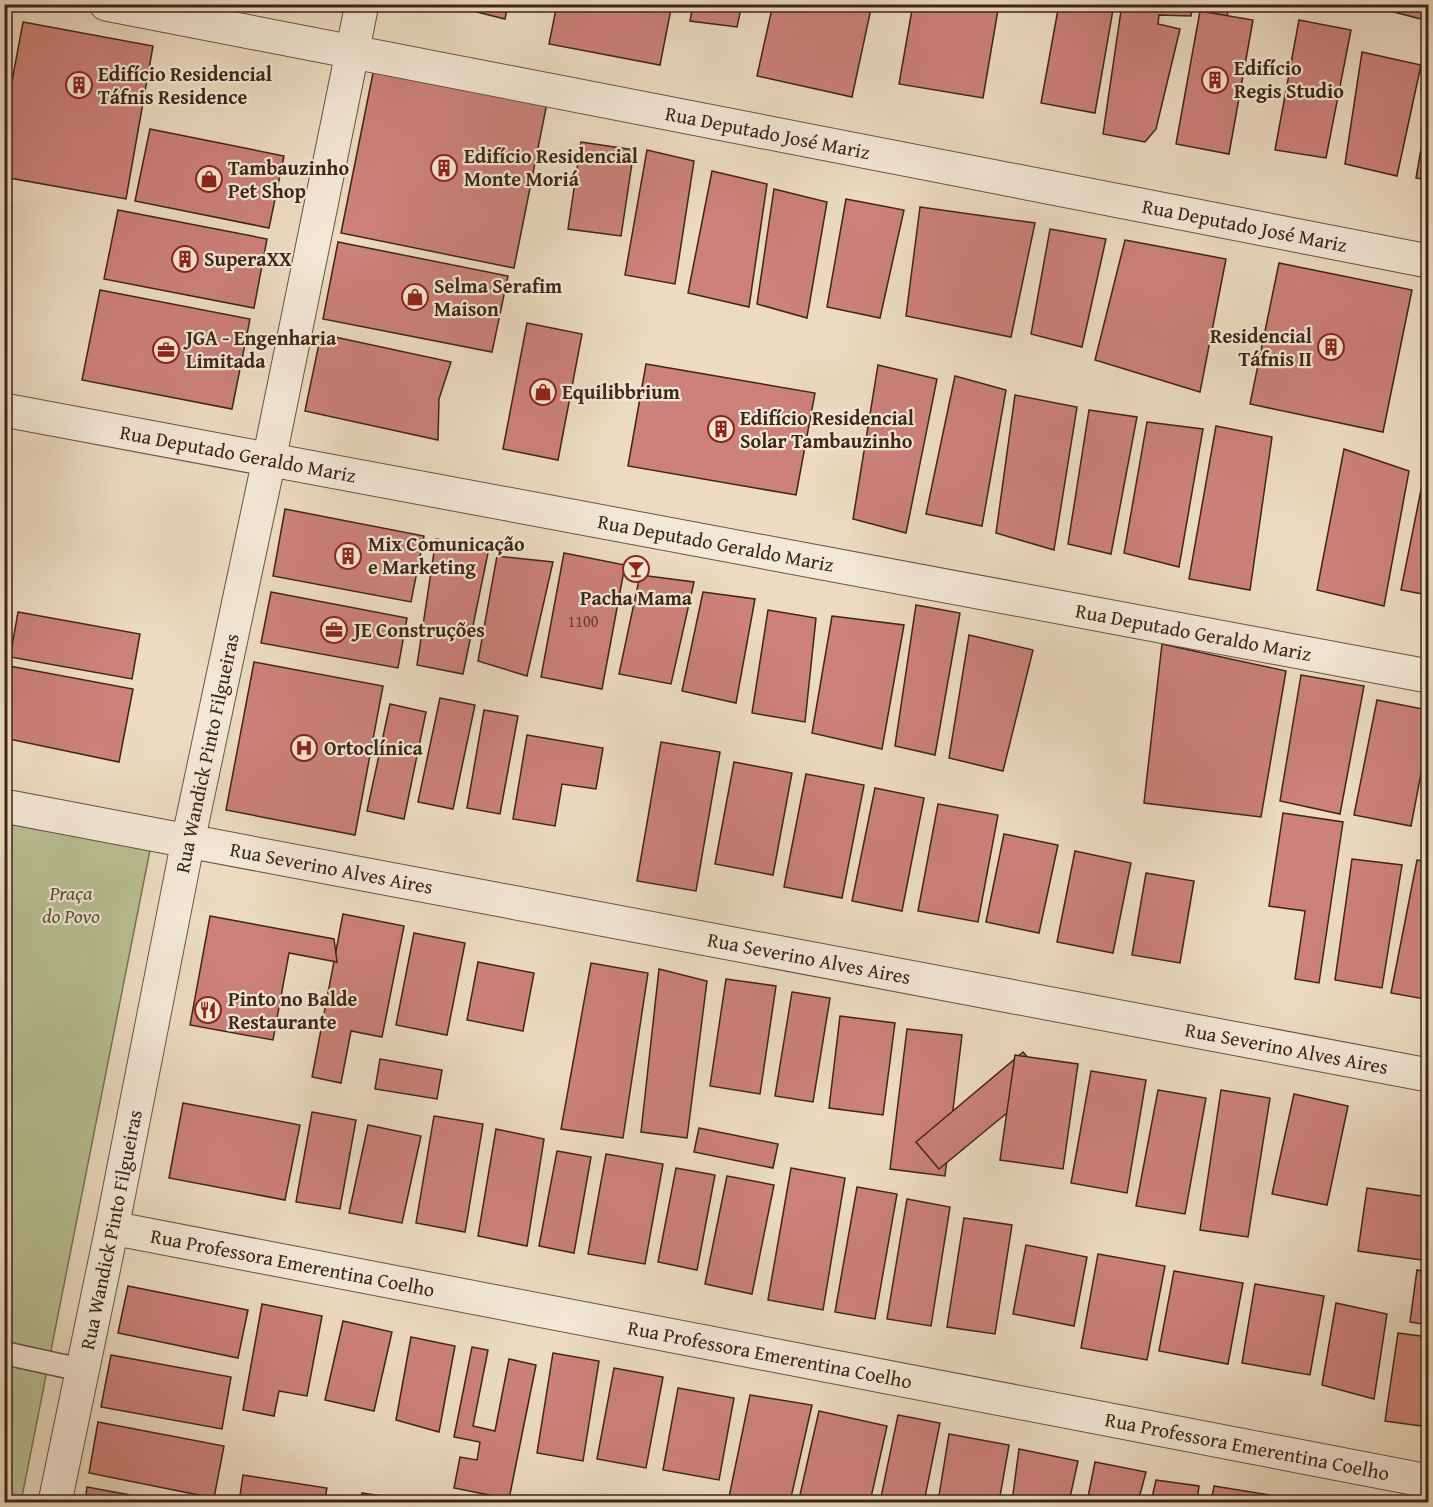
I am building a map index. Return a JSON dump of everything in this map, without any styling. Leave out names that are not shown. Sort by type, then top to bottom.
[{"type":"street","name":"Rua Deputado José Mariz","points":[[105,4],[1428,261]]},
{"type":"street","name":"Rua Wandick Pinto Filgueiras","points":[[55,1503],[188,841],[362,4]]},
{"type":"street","name":"Rua Deputado Geraldo Mariz","points":[[4,410],[1428,676]]},
{"type":"street","name":"Rua Severino Alves Aires","points":[[4,806],[1428,1075]]},
{"type":"street","name":"Rua Professora Emerentina Coelho","points":[[112,1228],[1428,1480]]},
{"type":"lane","points":[[4,1353],[82,1371]]},
{"type":"green space","name":"Praça do Povo","points":[[4,823],[150,850],[21,1502],[4,1502]]},
{"type":"building","points":[[445,4],[508,4],[505,19]]},
{"type":"building","points":[[557,4],[672,4],[660,65],[549,44]]},
{"type":"building","points":[[693,4],[742,4],[737,27],[690,21]]},
{"type":"building","points":[[773,4],[872,4],[852,97],[757,76]]},
{"type":"building","points":[[913,4],[999,4],[983,98],[899,84]]},
{"type":"building","points":[[1059,4],[1114,4],[1095,113],[1041,103]]},
{"type":"building","points":[[1122,4],[1193,4],[1191,16],[1159,15],[1158,24],[1180,29],[1156,129],[1145,142],[1103,134]]},
{"type":"building","points":[[1202,4],[1230,4],[1227,16],[1200,11]]},
{"type":"building","points":[[1272,4],[1295,4],[1294,12],[1271,7]]},
{"type":"building","points":[[1363,4],[1424,4],[1421,19]]},
{"type":"building","name":"Edifício Regis Studio","points":[[1200,11],[1253,20],[1229,154],[1176,144]]},
{"type":"building","points":[[1299,20],[1351,30],[1326,158],[1275,150]]},
{"type":"building","name":"Edifício Residencial Táfnis Residence","points":[[23,22],[153,46],[126,199],[4,177],[4,124]]},
{"type":"building","points":[[1362,52],[1421,65],[1397,176],[1345,164]]},
{"type":"building","name":"Edifício Residencial Monte Moriá","points":[[374,68],[547,103],[514,268],[341,233]]},
{"type":"building","points":[[1428,109],[1428,180],[1416,178]]},
{"type":"building","name":"Tambauzinho Pet Shop","points":[[150,129],[284,156],[269,228],[135,201]]},
{"type":"building","points":[[581,142],[634,150],[621,236],[568,229]]},
{"type":"building","points":[[647,150],[694,161],[675,284],[625,275]]},
{"type":"building","points":[[712,171],[767,184],[749,307],[688,293]]},
{"type":"building","points":[[774,189],[827,202],[807,318],[757,304]]},
{"type":"building","points":[[846,199],[904,210],[880,318],[827,307]]},
{"type":"building","points":[[4,206],[12,207],[4,246]]},
{"type":"building","points":[[920,207],[1035,223],[1011,337],[906,316]]},
{"type":"building","name":"SuperaXX","points":[[118,210],[267,239],[254,308],[104,279]]},
{"type":"building","points":[[1050,229],[1106,239],[1082,347],[1031,334]]},
{"type":"building","points":[[1125,240],[1226,259],[1200,392],[1095,360]]},
{"type":"building","name":"Selma Serafim Maison","points":[[338,242],[508,276],[492,352],[323,319]]},
{"type":"building","name":"Residencial Táfnis II","points":[[1279,263],[1412,290],[1383,432],[1250,404]]},
{"type":"building","name":"JGA - Engenharia Limitada","points":[[100,290],[250,319],[232,409],[82,380]]},
{"type":"building","name":"Equilibbrium","points":[[527,323],[582,334],[558,460],[503,449]]},
{"type":"building","points":[[321,334],[451,362],[439,399],[438,440],[305,411]]},
{"type":"building","name":"Edifício Residencial Solar Tambauzinho","points":[[646,364],[815,393],[796,495],[628,466]]},
{"type":"building","points":[[878,365],[937,379],[906,533],[853,519]]},
{"type":"building","points":[[955,376],[1006,390],[982,526],[926,514]]},
{"type":"building","points":[[1015,395],[1077,407],[1054,550],[996,533]]},
{"type":"building","points":[[1089,410],[1137,417],[1111,554],[1068,544]]},
{"type":"building","points":[[1147,422],[1203,429],[1179,567],[1124,553]]},
{"type":"building","points":[[1216,426],[1272,437],[1250,590],[1189,579]]},
{"type":"building","points":[[1344,449],[1409,471],[1384,606],[1317,590]]},
{"type":"building","points":[[1428,461],[1428,595],[1401,590]]},
{"type":"building","name":"Mix Comunicação e Marketing","points":[[285,509],[424,536],[411,602],[273,576]]},
{"type":"building","points":[[436,539],[489,548],[463,674],[417,665]]},
{"type":"building","points":[[564,553],[625,565],[602,689],[541,677]]},
{"type":"building","points":[[497,556],[553,562],[527,676],[478,661]]},
{"type":"building","points":[[640,575],[694,582],[671,684],[619,674]]},
{"type":"building","name":"JE Construções","points":[[271,592],[407,618],[398,668],[261,643]]},
{"type":"building","points":[[703,592],[755,599],[736,703],[682,691]]},
{"type":"building","points":[[916,605],[960,613],[935,755],[895,746]]},
{"type":"building","points":[[768,610],[816,618],[805,722],[752,713]]},
{"type":"building","points":[[18,612],[140,634],[132,679],[10,657]]},
{"type":"building","points":[[832,616],[904,625],[882,749],[812,733]]},
{"type":"building","points":[[969,635],[1033,650],[1003,771],[949,758]]},
{"type":"building","points":[[1162,644],[1286,671],[1261,817],[1144,803]]},
{"type":"building","name":"Ortoclínica","points":[[254,662],[383,686],[355,835],[226,810]]},
{"type":"building","points":[[4,665],[133,689],[119,762],[4,738]]},
{"type":"building","points":[[1301,675],[1364,686],[1340,814],[1280,801]]},
{"type":"building","points":[[440,698],[475,705],[453,809],[418,802]]},
{"type":"building","points":[[1377,700],[1428,710],[1428,737],[1411,826],[1354,815]]},
{"type":"building","points":[[390,704],[426,712],[404,819],[367,811]]},
{"type":"building","points":[[484,710],[518,716],[500,814],[467,808]]},
{"type":"building","points":[[527,735],[603,748],[596,789],[562,784],[555,826],[513,819]]},
{"type":"building","points":[[661,742],[720,752],[696,891],[637,881]]},
{"type":"building","points":[[734,762],[792,773],[773,875],[715,864]]},
{"type":"building","points":[[806,774],[864,785],[842,898],[784,887]]},
{"type":"building","points":[[875,788],[924,798],[902,911],[852,901]]},
{"type":"building","points":[[938,804],[998,815],[978,922],[918,911]]},
{"type":"building","points":[[1283,813],[1343,822],[1319,983],[1295,979],[1305,911],[1269,906]]},
{"type":"building","points":[[1004,834],[1058,845],[1039,933],[986,922]]},
{"type":"building","points":[[1075,851],[1131,863],[1113,953],[1057,942]]},
{"type":"building","points":[[1352,859],[1402,865],[1382,988],[1335,980]]},
{"type":"building","points":[[1417,860],[1428,862],[1428,978],[1424,999],[1391,993]]},
{"type":"building","points":[[1146,873],[1194,881],[1180,963],[1132,955]]},
{"type":"building","points":[[343,914],[404,926],[382,1037],[351,1031],[341,1083],[312,1077]]},
{"type":"building","points":[[210,916],[334,939],[337,962],[289,953],[273,1040],[190,1025]]},
{"type":"building","points":[[414,933],[465,943],[447,1035],[396,1025]]},
{"type":"building","points":[[478,962],[534,973],[523,1031],[467,1020]]},
{"type":"building","points":[[591,963],[648,973],[623,1138],[561,1129]]},
{"type":"building","points":[[659,969],[707,981],[687,1138],[641,1132]]},
{"type":"building","points":[[726,979],[776,986],[760,1094],[710,1086]]},
{"type":"building","points":[[792,992],[830,998],[813,1102],[775,1096]]},
{"type":"building","points":[[840,1016],[895,1023],[883,1115],[829,1108]]},
{"type":"building","points":[[907,1029],[962,1035],[945,1176],[890,1169]]},
{"type":"building","points":[[1023,1052],[1047,1080],[939,1169],[916,1142]]},
{"type":"building","points":[[1015,1055],[1078,1064],[1063,1169],[1000,1160]]},
{"type":"building","points":[[380,1059],[442,1070],[437,1099],[375,1089]]},
{"type":"building","points":[[1091,1071],[1146,1080],[1127,1193],[1071,1183]]},
{"type":"building","points":[[1158,1090],[1206,1098],[1185,1214],[1136,1206]]},
{"type":"building","points":[[1221,1090],[1270,1098],[1248,1237],[1200,1230]]},
{"type":"building","points":[[1294,1094],[1348,1106],[1327,1205],[1272,1194]]},
{"type":"building","points":[[183,1103],[300,1125],[285,1200],[169,1178]]},
{"type":"building","points":[[312,1112],[356,1120],[340,1209],[296,1202]]},
{"type":"building","points":[[434,1116],[483,1124],[465,1232],[416,1223]]},
{"type":"building","points":[[368,1125],[421,1136],[402,1223],[349,1213]]},
{"type":"building","points":[[699,1128],[778,1144],[773,1168],[694,1152]]},
{"type":"building","points":[[496,1129],[544,1139],[527,1246],[478,1236]]},
{"type":"building","points":[[557,1151],[591,1157],[574,1253],[539,1246]]},
{"type":"building","points":[[606,1154],[663,1164],[645,1264],[588,1254]]},
{"type":"building","points":[[676,1168],[715,1175],[697,1270],[658,1262]]},
{"type":"building","points":[[791,1168],[845,1178],[823,1310],[768,1300]]},
{"type":"building","points":[[727,1176],[774,1185],[752,1294],[705,1284]]},
{"type":"building","points":[[857,1187],[897,1194],[875,1319],[835,1312]]},
{"type":"building","points":[[1367,1188],[1428,1197],[1428,1261],[1358,1251]]},
{"type":"building","points":[[907,1199],[950,1207],[931,1326],[887,1319]]},
{"type":"building","points":[[964,1218],[1012,1225],[995,1334],[947,1327]]},
{"type":"building","points":[[1026,1245],[1087,1257],[1074,1326],[1013,1314]]},
{"type":"building","points":[[1098,1254],[1165,1266],[1147,1360],[1081,1348]]},
{"type":"building","points":[[1417,1270],[1428,1272],[1428,1325],[1410,1322]]},
{"type":"building","points":[[1174,1271],[1243,1283],[1228,1364],[1159,1351]]},
{"type":"building","points":[[1255,1284],[1324,1296],[1310,1375],[1242,1363]]},
{"type":"building","points":[[128,1286],[248,1310],[238,1358],[118,1333]]},
{"type":"building","points":[[1336,1303],[1387,1314],[1374,1399],[1322,1385]]},
{"type":"building","points":[[262,1304],[322,1316],[307,1396],[279,1391],[274,1416],[243,1410]]},
{"type":"building","points":[[343,1321],[392,1332],[374,1411],[325,1400]]},
{"type":"building","points":[[1398,1333],[1428,1337],[1428,1427],[1385,1421]]},
{"type":"building","points":[[411,1337],[455,1346],[439,1432],[396,1420]]},
{"type":"building","points":[[472,1347],[488,1350],[473,1426],[495,1431],[509,1359],[536,1365],[509,1499],[454,1488],[460,1457],[477,1460],[480,1442],[454,1437]]},
{"type":"building","points":[[553,1353],[599,1361],[583,1461],[537,1453]]},
{"type":"building","points":[[111,1355],[231,1377],[222,1429],[101,1407]]},
{"type":"building","points":[[614,1368],[663,1377],[646,1468],[597,1459]]},
{"type":"building","points":[[678,1388],[734,1398],[719,1480],[663,1470]]},
{"type":"building","points":[[750,1395],[812,1405],[790,1502],[728,1502]]},
{"type":"building","points":[[819,1411],[887,1426],[870,1502],[837,1502],[800,1495]]},
{"type":"building","points":[[898,1415],[940,1423],[924,1502],[880,1502]]},
{"type":"building","points":[[98,1422],[224,1446],[214,1498],[89,1473]]},
{"type":"building","points":[[949,1434],[1009,1445],[999,1502],[938,1502]]},
{"type":"building","points":[[1019,1449],[1078,1461],[1069,1502],[1012,1502]]},
{"type":"building","points":[[1095,1462],[1146,1472],[1138,1502],[1087,1502]]},
{"type":"building","points":[[243,1475],[327,1488],[324,1502],[239,1502]]},
{"type":"building","points":[[1156,1480],[1199,1486],[1197,1502],[1151,1502]]},
{"type":"building","points":[[1214,1486],[1270,1495],[1268,1502],[1211,1502]]},
{"type":"building","points":[[87,1487],[168,1502],[85,1502]]},
{"type":"building","points":[[362,1493],[422,1502],[361,1502]]},
{"type":"building","points":[[447,1499],[471,1502],[446,1502]]},
{"type":"place","name":"Edifício Regis Studio","points":[[1215,80]]},
{"type":"place","name":"Edifício Residencial Táfnis Residence","points":[[79,85]]},
{"type":"place","name":"Edifício Residencial Monte Moriá","points":[[444,168]]},
{"type":"place","name":"Tambauzinho Pet Shop","points":[[209,179]]},
{"type":"place","name":"SuperaXX","points":[[185,259]]},
{"type":"place","name":"Selma Serafim Maison","points":[[415,297]]},
{"type":"place","name":"Residencial Táfnis II","points":[[1331,347]]},
{"type":"place","name":"JGA - Engenharia Limitada","points":[[166,350]]},
{"type":"place","name":"Equilibbrium","points":[[543,392]]},
{"type":"place","name":"Edifício Residencial Solar Tambauzinho","points":[[721,429]]},
{"type":"place","name":"Mix Comunicação e Marketing","points":[[348,556]]},
{"type":"place","name":"Pacha Mama","points":[[636,569]]},
{"type":"place","name":"JE Construções","points":[[334,630]]},
{"type":"place","name":"Ortoclínica","points":[[304,748]]},
{"type":"place","name":"Pinto no Balde Restaurante","points":[[208,1010]]}]
